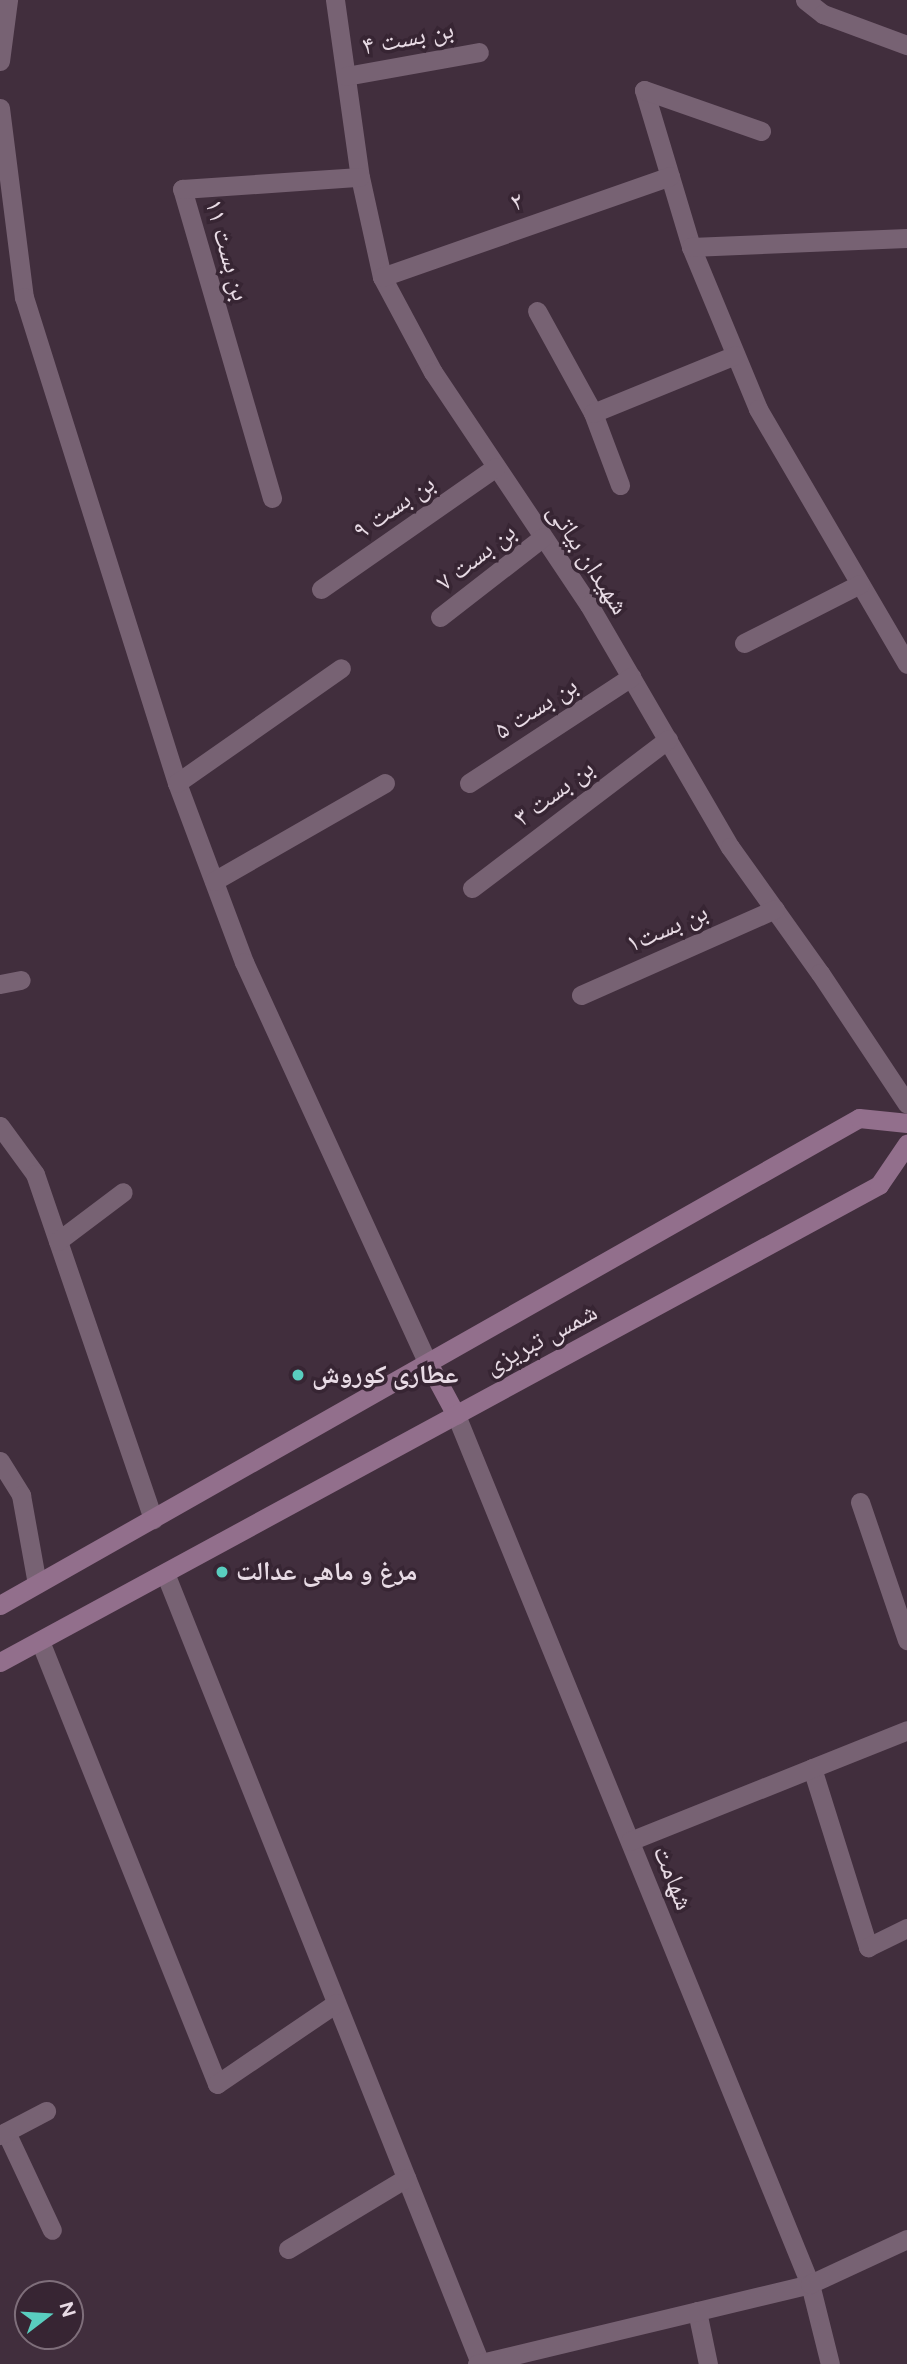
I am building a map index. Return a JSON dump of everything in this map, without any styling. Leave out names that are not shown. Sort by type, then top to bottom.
[{"type":"main road","name":"شمس تبریزی","points":[[0,1605],[859,1118],[907,1123]]},
{"type":"main road","name":"شمس تبریزی","points":[[0,1662],[879,1185],[907,1144]]},
{"type":"main road","points":[[428,1363],[456,1415]]},
{"type":"street","points":[[0,61],[8,0]]},
{"type":"street","name":"شهیدان بیاتی","points":[[335,0],[360,177],[382,277],[433,372],[543,537],[631,677],[730,847],[907,1104]]},
{"type":"street","points":[[805,0],[823,14],[907,45]]},
{"type":"street","name":"بن بست ۴","points":[[346,76],[479,52]]},
{"type":"street","points":[[761,131],[643,90],[691,247],[758,409],[907,664]]},
{"type":"street","points":[[0,108],[24,297],[177,783],[256,988],[428,1363]]},
{"type":"street","name":"۲","points":[[382,277],[670,176]]},
{"type":"street","name":"بن بست ۱۱","points":[[272,498],[182,189],[360,177]]},
{"type":"street","points":[[691,247],[907,238]]},
{"type":"street","points":[[537,311],[593,412],[620,485]]},
{"type":"street","points":[[593,412],[735,355]]},
{"type":"street","name":"بن بست ۹","points":[[321,589],[496,467]]},
{"type":"street","name":"بن بست ۷","points":[[440,617],[543,537]]},
{"type":"street","points":[[744,643],[860,584]]},
{"type":"street","points":[[177,783],[341,668]]},
{"type":"street","name":"بن بست ۵","points":[[469,783],[631,677]]},
{"type":"street","name":"بن بست ۳","points":[[472,888],[668,739]]},
{"type":"street","points":[[214,881],[385,783]]},
{"type":"street","name":"بن بست۱","points":[[581,995],[775,909]]},
{"type":"street","points":[[0,984],[21,980]]},
{"type":"street","points":[[0,1126],[35,1174],[153,1519]]},
{"type":"street","points":[[58,1241],[123,1192]]},
{"type":"street","name":"شهامت","points":[[456,1415],[810,2284],[830,2364]]},
{"type":"street","points":[[0,1461],[21,1495],[37,1584]]},
{"type":"street","points":[[860,1502],[907,1640]]},
{"type":"street","points":[[165,1573],[478,2364],[544,2356],[697,2311],[810,2284],[907,2239]]},
{"type":"street","points":[[40,1641],[217,2084],[336,2003]]},
{"type":"street","points":[[630,1840],[907,1730]]},
{"type":"street","points":[[812,1768],[868,1947],[907,1928]]},
{"type":"street","points":[[46,2111],[3,2134],[52,2230]]},
{"type":"street","points":[[288,2249],[406,2178]]},
{"type":"street","points":[[697,2311],[708,2364]]},
{"type":"place","name":"عطاری کوروش","points":[[298,1375]]},
{"type":"place","name":"مرغ و ماهی عدالت","points":[[222,1572]]}]
